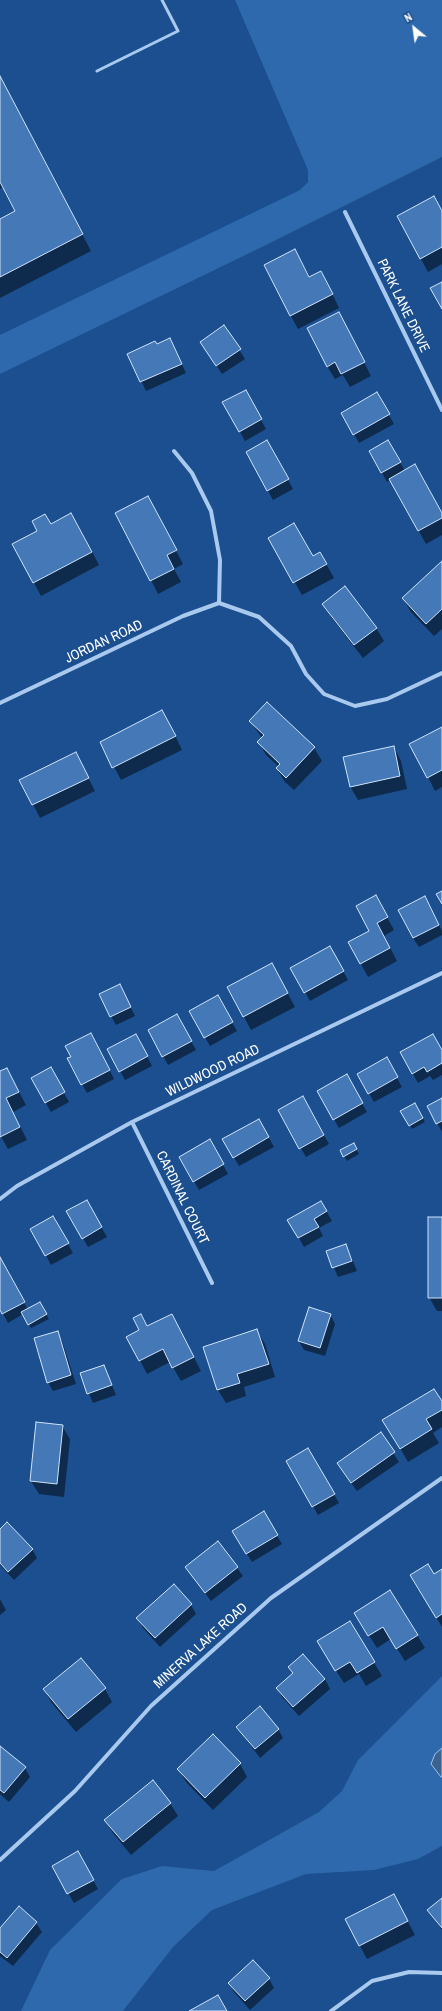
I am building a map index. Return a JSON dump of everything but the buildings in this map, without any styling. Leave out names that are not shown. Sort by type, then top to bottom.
[{"type":"street","name":"PARK LANE DRIVE","points":[[345,212],[442,410]]},
{"type":"street","points":[[174,451],[192,473],[211,511],[220,560],[219,603],[259,617],[291,646],[306,674],[324,694],[355,706],[387,699],[442,673]]},
{"type":"street","name":"JORDAN ROAD","points":[[0,703],[183,616],[219,603]]},
{"type":"street","name":"WILDWOOD ROAD","points":[[0,1199],[17,1186],[132,1122],[442,973]]},
{"type":"street","name":"CARDINAL COURT","points":[[132,1122],[212,1283]]},
{"type":"street","name":"MINERVA LAKE ROAD","points":[[0,1860],[75,1791],[151,1706],[271,1598],[442,1478]]},
{"type":"street","points":[[331,2011],[372,1981],[409,1972],[442,1973]]},
{"type":"lane","points":[[97,71],[178,31],[162,0]]},
{"type":"shaded area","points":[[235,0],[442,0],[442,157],[266,245],[0,374],[0,335],[300,190],[308,182],[308,170]]},
{"type":"shaded area","points":[[442,1676],[442,1748],[435,1754],[442,1777],[442,1846],[418,1859],[374,1870],[306,1874],[212,1910],[173,1947],[123,2011],[21,2011],[50,1950],[122,1879],[162,1866],[214,1871],[319,1812],[342,1791],[358,1760]]},
{"type":"shaded area","points":[[442,1748],[441,1777],[431,1764],[435,1754]]}]
